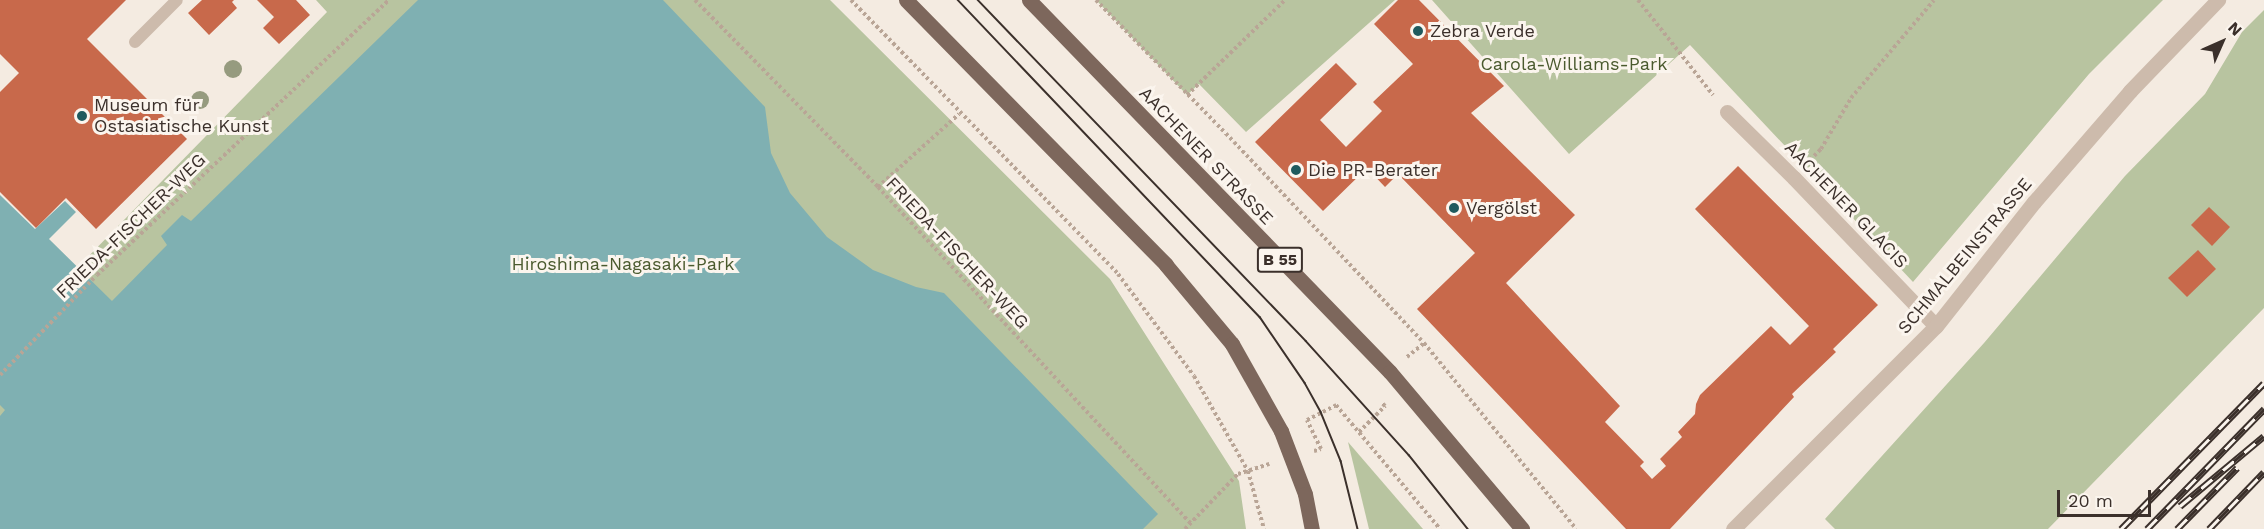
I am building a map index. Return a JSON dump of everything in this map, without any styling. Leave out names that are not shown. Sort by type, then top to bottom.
[{"type":"main road","points":[[906,0],[1166,265],[1232,344],[1281,431],[1292,456],[1305,494],[1312,529]]},
{"type":"main road","name":"AACHENER STRASSE","points":[[1029,0],[1390,372],[1522,529]]},
{"type":"street","name":"SCHMALBEINSTRASSE","points":[[1733,529],[1936,326],[2049,185],[2130,91],[2218,0]]},
{"type":"street","name":"AACHENER GLACIS","points":[[1727,112],[1794,177],[1936,326]]},
{"type":"lane","points":[[135,42],[177,0]]},
{"type":"path","name":"FRIEDA-FISCHER-WEG","points":[[0,375],[97,275],[388,0]]},
{"type":"path","name":"FRIEDA-FISCHER-WEG","points":[[695,0],[878,187],[1191,524]]},
{"type":"path","points":[[851,0],[959,114],[1118,274],[1194,376],[1248,471],[1264,529]]},
{"type":"path","points":[[1096,0],[1424,343],[1576,529]]},
{"type":"path","points":[[1187,95],[1285,0]]},
{"type":"path","points":[[1638,0],[1727,112]]},
{"type":"path","points":[[1821,149],[1851,99],[1934,0]]},
{"type":"path","points":[[878,187],[959,114]]},
{"type":"path","points":[[1292,456],[1320,449],[1307,420],[1336,405],[1440,529]]},
{"type":"path","points":[[1185,529],[1238,474],[1248,471]]},
{"type":"green space","name":"Hiroshima-Nagasaki-Park","points":[[316,0],[830,0],[1110,279],[1239,481],[1246,529],[0,529],[0,347],[327,12]]},
{"type":"green space","points":[[1096,0],[1395,0],[1246,132],[1199,84],[1187,95]]},
{"type":"green space","name":"Carola-Williams-Park","points":[[1432,0],[2163,0],[2089,74],[1913,282],[1690,45],[1569,154]]},
{"type":"green space","points":[[2264,10],[2264,308],[2048,529],[1835,529],[1825,519],[1984,343],[2125,176],[2205,94],[2242,32]]},
{"type":"green space","points":[[1348,442],[1423,529],[1369,529]]},
{"type":"water","name":"Hiroshima-Nagasaki-Park","points":[[418,0],[663,0],[765,107],[771,153],[790,193],[827,237],[873,270],[916,287],[944,293],[1158,514],[1143,529],[0,529],[0,416],[5,410],[0,405],[0,195],[35,229],[65,201],[76,212],[49,239],[112,301],[167,245],[161,236],[182,215],[191,221]]},
{"type":"building","name":"Museum für Ostasiatische Kunst","points":[[0,0],[126,0],[87,39],[187,139],[96,229],[66,198],[36,228],[0,192],[0,92],[19,73],[0,54]]},
{"type":"building","points":[[202,0],[234,0],[232,2],[237,8],[209,35],[188,13]]},
{"type":"building","points":[[257,0],[296,0],[310,15],[279,44],[263,28],[274,17]]},
{"type":"building","points":[[1398,0],[1419,0],[1504,86],[1471,113],[1575,215],[1506,283],[1620,406],[1605,422],[1644,462],[1640,466],[1652,479],[1666,466],[1660,459],[1682,437],[1678,432],[1695,414],[1700,395],[1771,326],[1790,345],[1809,326],[1695,209],[1738,166],[1878,305],[1833,349],[1836,352],[1792,394],[1794,397],[1670,529],[1626,529],[1417,309],[1475,253],[1398,174],[1385,187],[1367,168],[1323,211],[1255,142],[1336,63],[1357,84],[1320,120],[1346,147],[1382,111],[1373,102],[1413,64],[1374,24]]},
{"type":"building","points":[[2209,207],[2230,227],[2212,246],[2191,225]]},
{"type":"building","points":[[2198,250],[2216,269],[2187,297],[2168,278]]},
{"type":"tram line","points":[[958,0],[1260,317],[1305,383],[1321,412],[1341,461],[1358,529]]},
{"type":"tram line","points":[[978,0],[1306,341],[1409,455],[1468,529]]},
{"type":"railway","points":[[2121,529],[2264,383]]},
{"type":"railway","points":[[2147,529],[2264,409]]},
{"type":"railway","points":[[2180,506],[2264,436]]},
{"type":"railway","points":[[2177,529],[2237,468]]},
{"type":"railway","points":[[2209,529],[2264,472]]},
{"type":"place","name":"Zebra Verde","points":[[1418,31]]},
{"type":"place","name":"Museum für Ostasiatische Kunst","points":[[82,116]]},
{"type":"place","name":"Die PR-Berater","points":[[1296,170]]},
{"type":"place","name":"Vergölst","points":[[1454,208]]}]
